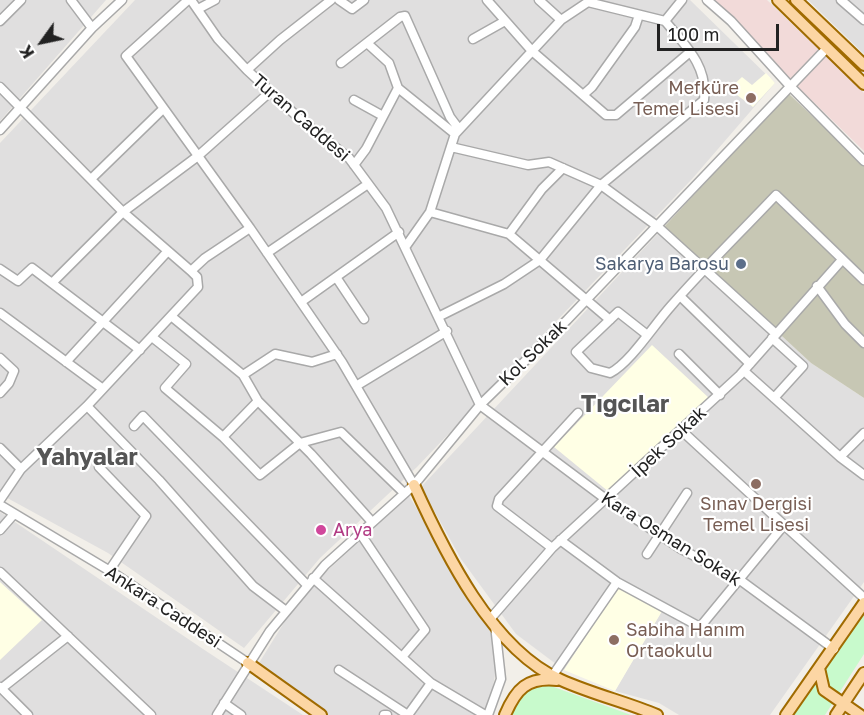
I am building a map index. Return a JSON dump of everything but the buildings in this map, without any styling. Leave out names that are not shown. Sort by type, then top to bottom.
[{"type":"main road","points":[[778,0],[864,84]]},
{"type":"main road","points":[[801,2],[864,65]]},
{"type":"main road","points":[[414,485],[448,554],[492,620],[530,661],[557,678],[619,699],[657,715]]},
{"type":"main road","points":[[786,715],[864,603]]},
{"type":"main road","name":"Ankara Caddesi","points":[[248,663],[321,715]]},
{"type":"main road","points":[[819,668],[824,690],[860,715]]},
{"type":"main road","points":[[836,715],[864,673]]},
{"type":"main road","points":[[505,715],[511,700],[524,685],[541,678],[557,678]]},
{"type":"street","points":[[0,21],[21,0]]},
{"type":"street","points":[[71,0],[92,28]]},
{"type":"street","points":[[0,130],[92,28],[122,0]]},
{"type":"street","points":[[190,0],[126,56],[250,228],[337,354],[414,485]]},
{"type":"street","name":"Turan Caddesi","points":[[190,0],[218,39],[247,70],[354,165],[386,208],[440,316],[480,405]]},
{"type":"street","points":[[198,9],[215,0]]},
{"type":"street","points":[[247,70],[280,39],[331,0]]},
{"type":"street","points":[[339,0],[352,9],[364,0]]},
{"type":"street","points":[[487,0],[532,51],[606,115],[616,115],[690,52]]},
{"type":"street","points":[[539,0],[561,20]]},
{"type":"street","points":[[665,21],[682,0]]},
{"type":"street","points":[[707,0],[732,21],[790,86],[864,160]]},
{"type":"street","points":[[842,0],[864,20]]},
{"type":"street","points":[[406,246],[430,212],[457,132],[561,20],[587,1],[665,21],[699,61],[706,83],[704,100],[601,184],[540,260],[504,284],[440,316]]},
{"type":"street","points":[[583,95],[592,87],[634,27],[639,15]]},
{"type":"street","points":[[341,63],[400,17],[405,16],[457,132]]},
{"type":"street","points":[[473,39],[505,21]]},
{"type":"street","points":[[367,43],[388,63],[398,88],[457,132]]},
{"type":"street","name":"Kol Sokak","points":[[217,715],[248,663],[310,581],[414,485],[480,405],[586,300],[827,48]]},
{"type":"street","points":[[0,87],[123,212],[197,277],[198,287],[87,406],[21,469],[0,500]]},
{"type":"street","points":[[354,165],[366,149],[398,88]]},
{"type":"street","points":[[53,282],[123,212],[198,156],[270,92]]},
{"type":"street","points":[[354,100],[383,116]]},
{"type":"street","points":[[91,179],[163,109]]},
{"type":"street","points":[[451,147],[528,165],[549,162],[601,184],[657,226],[803,366],[774,398]]},
{"type":"street","points":[[509,234],[542,189],[563,168]]},
{"type":"street","points":[[267,253],[368,184]]},
{"type":"street","points":[[646,334],[618,312],[576,352],[591,368],[610,373],[622,367],[646,334],[680,296],[776,195],[841,261],[864,280]]},
{"type":"street","points":[[430,212],[509,234],[610,320]]},
{"type":"street","points":[[191,271],[205,258],[250,228]]},
{"type":"street","points":[[301,302],[399,232]]},
{"type":"street","points":[[66,362],[167,252]]},
{"type":"street","name":"İpek Sokak","points":[[492,620],[560,540],[607,500],[747,368],[841,261]]},
{"type":"street","points":[[0,269],[18,281],[32,268],[105,321],[140,350]]},
{"type":"street","points":[[336,277],[364,319]]},
{"type":"street","points":[[817,286],[845,324],[864,344]]},
{"type":"street","points":[[680,296],[774,398],[840,457],[864,475]]},
{"type":"street","points":[[0,313],[103,389]]},
{"type":"street","points":[[171,316],[243,375],[258,402],[300,443],[372,522]]},
{"type":"street","points":[[356,386],[447,331]]},
{"type":"street","points":[[152,337],[186,364],[165,388],[223,437],[260,475],[300,443],[341,432],[404,493]]},
{"type":"street","points":[[243,375],[275,354],[312,362],[337,354]]},
{"type":"street","points":[[679,354],[720,394]]},
{"type":"street","points":[[0,358],[14,371],[9,383],[0,393]]},
{"type":"street","points":[[223,437],[258,402]]},
{"type":"street","name":"Kara Osman Sokak","points":[[480,405],[541,453],[607,500],[659,535],[740,580],[834,649]]},
{"type":"street","points":[[87,406],[159,480],[253,586],[286,611]]},
{"type":"street","points":[[552,548],[497,506],[499,499],[578,413]]},
{"type":"street","points":[[134,426],[142,416],[310,581],[431,683],[487,715],[501,679],[492,620]]},
{"type":"street","points":[[682,431],[864,598]]},
{"type":"street","points":[[840,457],[864,432]]},
{"type":"street","points":[[0,448],[21,469]]},
{"type":"street","points":[[99,466],[146,516],[110,571]]},
{"type":"street","points":[[647,554],[687,493]]},
{"type":"street","name":"Ankara Caddesi","points":[[0,505],[110,571],[248,663]]},
{"type":"street","points":[[0,530],[14,514]]},
{"type":"street","points":[[560,540],[617,582],[700,627],[784,525]]},
{"type":"street","points":[[360,533],[425,630],[402,657]]},
{"type":"street","points":[[0,572],[151,715]]},
{"type":"street","points":[[557,678],[617,582]]},
{"type":"street","points":[[22,714],[1,688],[68,636]]},
{"type":"street","points":[[339,670],[406,715],[431,683]]},
{"type":"street","points":[[224,703],[241,715]]},
{"type":"shaded area","points":[[0,0],[106,0],[0,121]]},
{"type":"shaded area","points":[[135,0],[690,0],[775,83],[692,179],[417,467],[320,558],[244,648],[108,553],[0,494],[0,143]]},
{"type":"shaded area","points":[[708,0],[767,0],[830,60],[864,93],[864,151]]},
{"type":"shaded area","points":[[808,0],[864,0],[864,54],[863,53]]},
{"type":"shaded area","name":"Mefküre Temel Lisesi","points":[[766,73],[775,83],[753,107],[729,89],[742,77],[752,85]]},
{"type":"shaded area","points":[[788,93],[864,165],[864,398],[811,363],[664,227]]},
{"type":"shaded area","points":[[664,227],[811,363],[864,398],[864,582],[770,715],[679,715],[659,703],[615,691],[662,611],[619,586],[564,670],[516,634],[461,559],[421,487]]},
{"type":"shaded area","points":[[652,345],[709,398],[609,492],[554,447]]},
{"type":"shaded area","points":[[409,496],[491,629],[496,669],[488,715],[327,715],[259,663],[290,613],[328,570]]},
{"type":"shaded area","points":[[0,512],[203,649],[303,715],[0,715]]},
{"type":"shaded area","points":[[0,582],[42,620],[0,660]]},
{"type":"shaded area","name":"Sabiha Hanım Ortaokulu","points":[[619,586],[662,611],[615,691],[564,670]]},
{"type":"green space","points":[[864,613],[864,654],[825,715],[790,715]]},
{"type":"green space","points":[[540,682],[631,715],[510,715],[515,699]]},
{"type":"place","name":"Mefküre Temel Lisesi","points":[[751,98]]},
{"type":"place","name":"Sakarya Barosu","points":[[741,264]]},
{"type":"place","name":"Sınav Dergisi Temel Lisesi","points":[[756,484]]},
{"type":"place","name":"Arya","points":[[321,530]]},
{"type":"place","name":"Sabiha Hanım Ortaokulu","points":[[614,640]]},
{"type":"district","name":"Tığcılar","points":[[625,404]]},
{"type":"district","name":"Yahyalar","points":[[87,457]]}]
